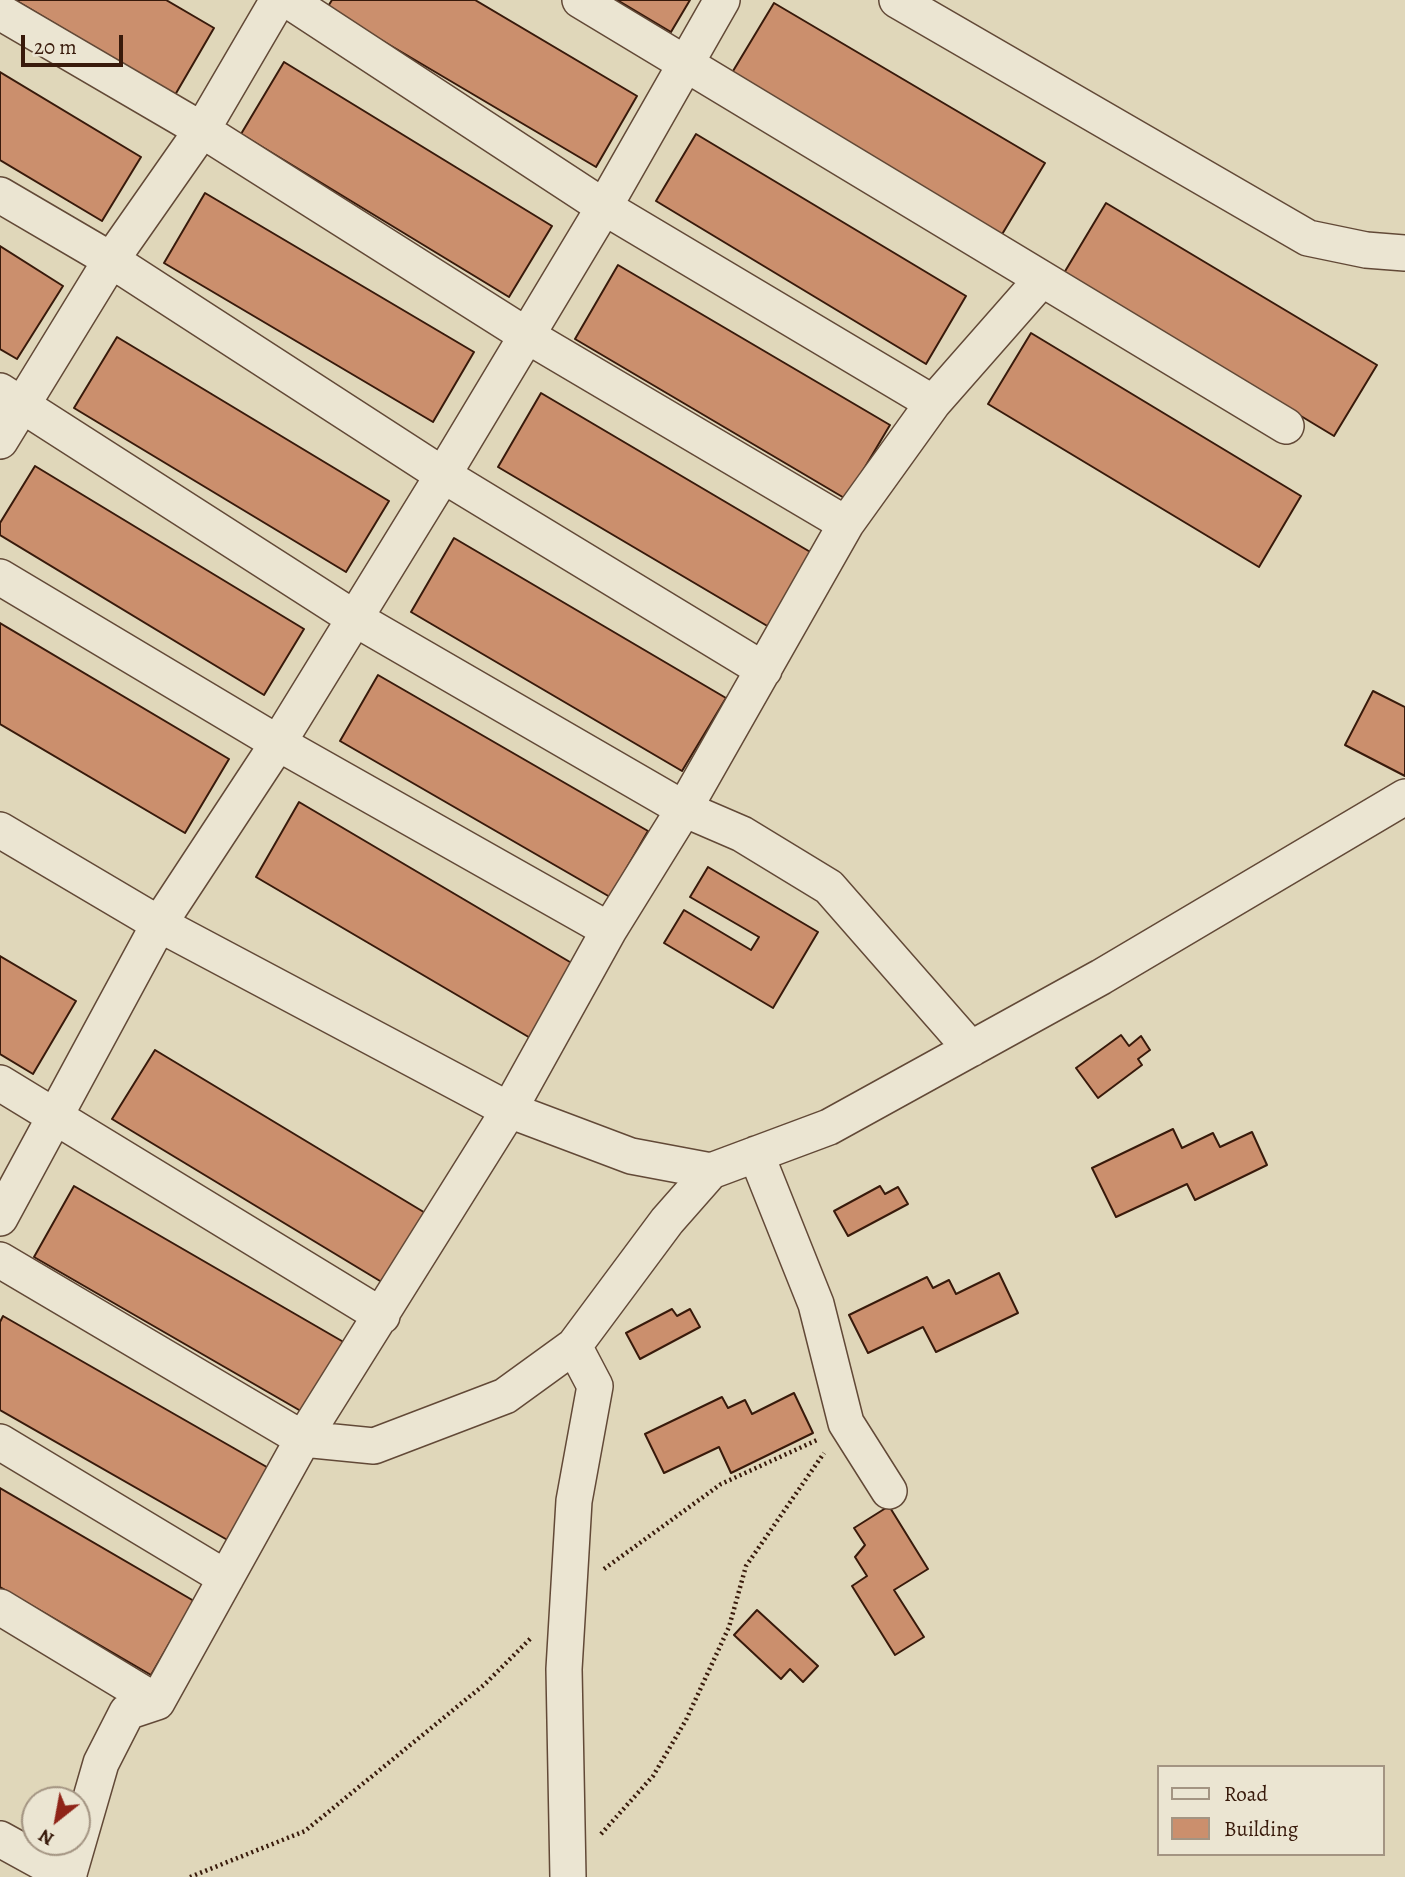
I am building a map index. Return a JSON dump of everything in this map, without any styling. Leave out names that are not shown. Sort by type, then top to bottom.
[{"type":"street","points":[[0,440],[10,398],[202,130],[278,0]]},
{"type":"street","points":[[288,0],[604,207],[933,403]]},
{"type":"street","points":[[580,0],[1286,426]]},
{"type":"street","points":[[0,1219],[159,924],[278,743],[443,475],[604,207],[722,0]]},
{"type":"street","points":[[897,0],[1308,238],[1366,250],[1405,253]]},
{"type":"street","points":[[0,12],[202,130],[526,335],[846,524]]},
{"type":"street","points":[[0,195],[111,260],[443,475],[764,670]]},
{"type":"street","points":[[0,1839],[69,1877],[101,1763],[127,1712],[157,1702],[303,1439],[509,1110],[609,930],[684,809],[846,524],[933,403],[1042,279]]},
{"type":"street","points":[[10,398],[354,618],[684,809],[742,834],[829,887],[971,1049]]},
{"type":"street","points":[[0,577],[278,743],[609,930]]},
{"type":"street","points":[[0,1260],[303,1439],[374,1446],[505,1396],[573,1346],[667,1221],[711,1171],[829,1127],[1101,977],[1405,797]]},
{"type":"street","points":[[0,830],[159,924],[509,1110],[631,1156],[711,1171]]},
{"type":"street","points":[[0,1083],[382,1316]]},
{"type":"street","points":[[756,1154],[816,1304],[846,1423],[890,1491]]},
{"type":"street","points":[[568,1877],[564,1669],[574,1501],[595,1387],[573,1346]]},
{"type":"street","points":[[0,1442],[226,1578]]},
{"type":"street","points":[[0,1606],[157,1702]]},
{"type":"building","points":[[15,0],[166,0],[214,28],[175,95]]},
{"type":"building","points":[[332,0],[475,0],[637,96],[596,167],[327,8]]},
{"type":"building","points":[[617,0],[690,0],[671,32]]},
{"type":"building","points":[[774,3],[1045,163],[1001,236],[730,76]]},
{"type":"building","points":[[284,62],[552,226],[509,297],[241,134]]},
{"type":"building","points":[[0,72],[141,157],[102,221],[0,160]]},
{"type":"building","points":[[696,134],[966,296],[926,364],[656,201]]},
{"type":"building","points":[[205,193],[474,352],[433,422],[164,263]]},
{"type":"building","points":[[1106,203],[1377,365],[1334,436],[1064,273]]},
{"type":"building","points":[[0,246],[63,286],[17,359],[0,349]]},
{"type":"building","points":[[618,265],[890,425],[846,499],[575,339]]},
{"type":"building","points":[[1031,333],[1301,496],[1259,567],[988,404]]},
{"type":"building","points":[[117,337],[389,501],[346,572],[74,408]]},
{"type":"building","points":[[541,393],[812,553],[769,627],[498,467]]},
{"type":"building","points":[[35,466],[304,629],[264,695],[0,535],[0,523]]},
{"type":"building","points":[[454,538],[726,698],[682,771],[411,612]]},
{"type":"building","points":[[0,623],[229,759],[185,833],[0,724]]},
{"type":"building","points":[[378,675],[648,831],[610,897],[340,741]]},
{"type":"building","points":[[1373,691],[1405,707],[1405,776],[1345,745]]},
{"type":"building","points":[[299,802],[575,965],[532,1039],[256,877]]},
{"type":"building","points":[[708,867],[818,932],[773,1008],[664,943],[684,910],[751,950],[759,937],[690,897]]},
{"type":"building","points":[[0,956],[76,1001],[33,1074],[0,1054]]},
{"type":"building","points":[[1121,1035],[1129,1046],[1141,1036],[1150,1050],[1138,1059],[1142,1065],[1098,1098],[1076,1068]]},
{"type":"building","points":[[155,1050],[427,1214],[385,1284],[112,1119]]},
{"type":"building","points":[[1173,1129],[1182,1148],[1213,1133],[1220,1147],[1252,1132],[1267,1165],[1195,1200],[1187,1184],[1116,1217],[1092,1168]]},
{"type":"building","points":[[74,1186],[347,1344],[306,1414],[34,1257]]},
{"type":"building","points":[[880,1186],[885,1194],[898,1187],[908,1204],[848,1236],[834,1211]]},
{"type":"building","points":[[999,1273],[1018,1313],[936,1352],[923,1327],[868,1353],[849,1315],[927,1277],[933,1288],[949,1280],[956,1294]]},
{"type":"building","points":[[672,1309],[677,1316],[690,1309],[700,1327],[640,1359],[626,1333]]},
{"type":"building","points":[[3,1316],[272,1470],[231,1542],[0,1410],[0,1322]]},
{"type":"building","points":[[794,1393],[813,1433],[731,1473],[719,1447],[664,1473],[645,1434],[722,1397],[728,1408],[745,1400],[752,1414]]},
{"type":"building","points":[[0,1488],[194,1601],[151,1675],[0,1587]]},
{"type":"building","points":[[889,1506],[928,1569],[894,1590],[924,1637],[895,1655],[852,1586],[867,1576],[855,1557],[865,1545],[854,1528]]},
{"type":"building","points":[[757,1610],[818,1666],[803,1682],[790,1669],[781,1679],[734,1635]]}]
